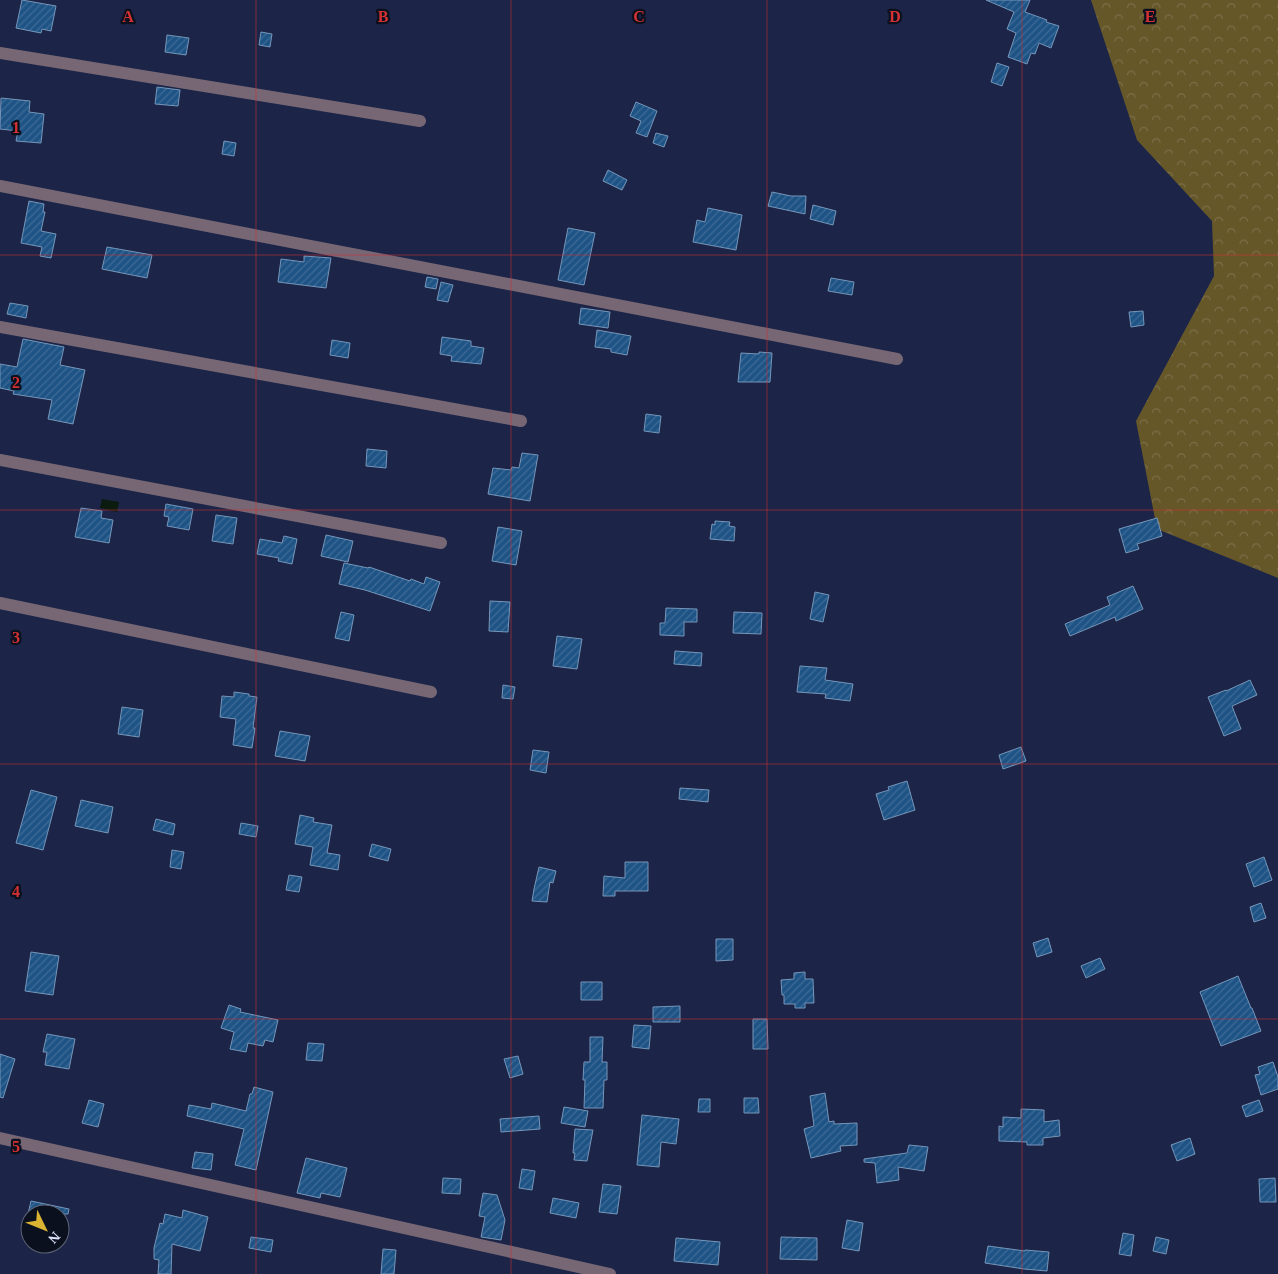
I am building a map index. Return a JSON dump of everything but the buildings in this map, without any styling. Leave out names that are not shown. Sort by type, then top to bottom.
[{"type":"street","points":[[0,53],[420,121]]},
{"type":"street","points":[[0,186],[897,359]]},
{"type":"street","points":[[0,327],[521,421]]},
{"type":"street","points":[[0,460],[441,543]]},
{"type":"street","points":[[0,603],[431,692]]},
{"type":"street","points":[[0,1138],[610,1274]]},
{"type":"green space","points":[[1091,0],[1278,0],[1278,578],[1157,529],[1136,421],[1214,276],[1212,221],[1137,140]]},
{"type":"shaded area","points":[[102,499],[119,502],[117,512],[100,508]]}]
